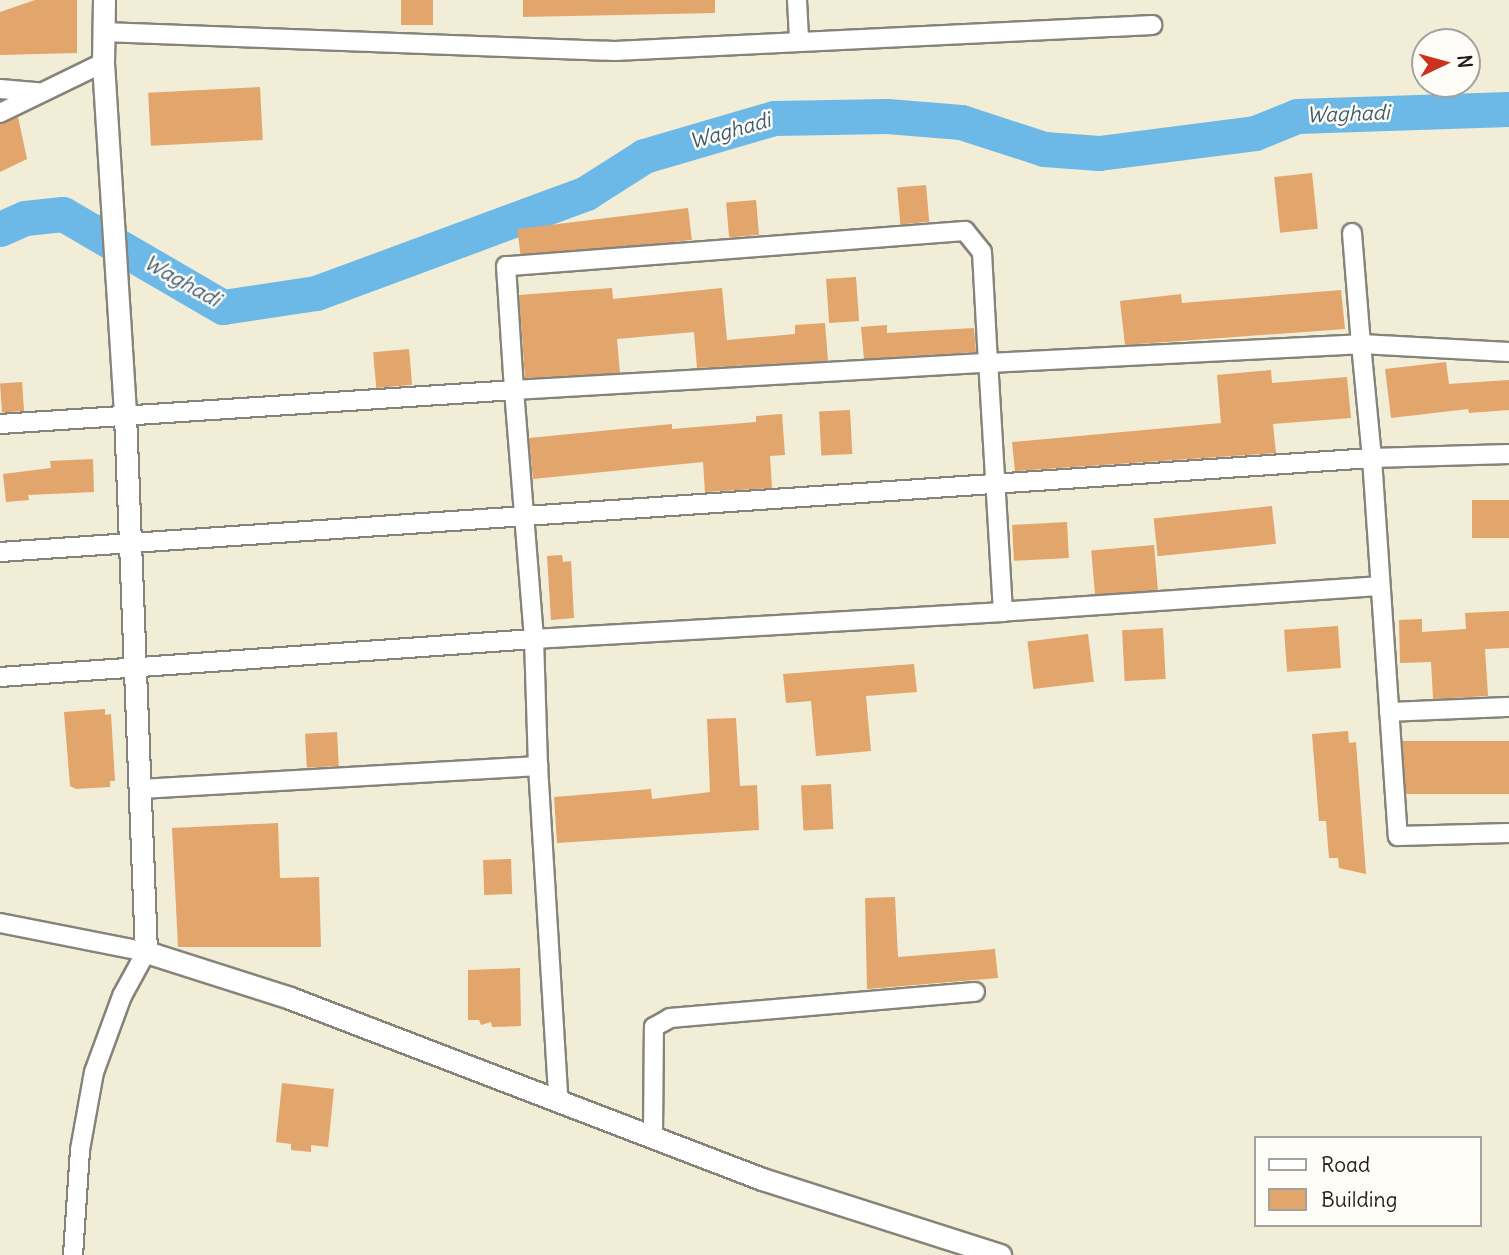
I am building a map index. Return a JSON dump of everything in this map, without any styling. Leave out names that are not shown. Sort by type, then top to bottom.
[{"type":"street","points":[[73,1255],[80,1150],[94,1072],[122,996],[146,952],[137,668],[125,415],[116,308],[112,178],[103,63],[104,0]]},
{"type":"street","points":[[797,0],[799,40]]},
{"type":"street","points":[[103,32],[615,51],[1152,25]]},
{"type":"street","points":[[0,113],[38,92],[103,63]]},
{"type":"street","points":[[0,89],[38,92]]},
{"type":"street","points":[[558,1097],[538,766],[534,639],[506,266],[965,231],[982,251],[1003,612]]},
{"type":"street","points":[[1352,233],[1372,458],[1398,836],[1509,833]]},
{"type":"street","points":[[0,424],[514,390],[1362,344],[1509,352]]},
{"type":"street","points":[[0,552],[523,514],[996,485],[1372,458],[1509,454]]},
{"type":"street","points":[[0,677],[534,639],[1003,612],[1380,586]]},
{"type":"street","points":[[1389,712],[1509,707]]},
{"type":"street","points":[[141,789],[538,766]]},
{"type":"street","points":[[0,923],[146,952],[290,998],[558,1097],[762,1178],[1000,1255]]},
{"type":"street","points":[[653,1135],[654,1027],[670,1018],[975,992]]},
{"type":"building","points":[[35,0],[77,0],[77,53],[0,55],[0,12]]},
{"type":"building","points":[[401,0],[433,0],[433,25],[401,25]]},
{"type":"building","points":[[523,0],[715,0],[715,13],[523,17]]},
{"type":"building","points":[[260,87],[263,140],[151,146],[148,93]]},
{"type":"building","points":[[18,117],[27,159],[0,172],[0,124]]},
{"type":"building","points":[[1312,173],[1318,229],[1280,233],[1274,177]]},
{"type":"building","points":[[926,185],[929,222],[900,224],[897,188]]},
{"type":"building","points":[[756,200],[759,235],[729,237],[726,203]]},
{"type":"building","points":[[688,208],[692,240],[521,261],[517,229]]},
{"type":"building","points":[[856,277],[859,321],[829,323],[826,279]]},
{"type":"building","points":[[612,288],[613,299],[722,288],[727,340],[795,334],[795,325],[825,323],[828,361],[697,368],[694,332],[617,339],[620,373],[525,378],[519,295]]},
{"type":"building","points":[[1341,290],[1345,329],[1125,345],[1120,301],[1181,294],[1182,303]]},
{"type":"building","points":[[887,325],[887,333],[974,328],[976,352],[864,359],[861,327]]},
{"type":"building","points":[[409,349],[412,385],[376,388],[373,352]]},
{"type":"building","points":[[1446,362],[1449,384],[1509,380],[1509,410],[1469,413],[1468,409],[1391,418],[1385,369]]},
{"type":"building","points":[[1271,370],[1272,383],[1347,377],[1351,418],[1273,424],[1276,453],[1015,471],[1012,442],[1221,423],[1217,375]]},
{"type":"building","points":[[22,382],[24,411],[2,412],[0,384]]},
{"type":"building","points":[[850,410],[852,454],[821,456],[819,412]]},
{"type":"building","points":[[782,414],[785,455],[770,456],[772,488],[705,492],[703,462],[533,479],[529,438],[672,424],[672,429],[756,422],[756,416]]},
{"type":"building","points":[[93,459],[94,492],[28,495],[29,500],[6,502],[3,474],[51,468],[50,461]]},
{"type":"building","points":[[1472,500],[1509,500],[1509,538],[1472,538]]},
{"type":"building","points":[[1272,506],[1276,544],[1158,556],[1154,518]]},
{"type":"building","points":[[1067,522],[1069,558],[1014,561],[1012,525]]},
{"type":"building","points":[[1154,545],[1158,590],[1095,595],[1091,550]]},
{"type":"building","points":[[562,555],[563,562],[571,561],[574,618],[551,620],[547,556]]},
{"type":"building","points":[[1509,611],[1509,648],[1485,649],[1488,696],[1433,699],[1431,662],[1400,663],[1399,620],[1422,619],[1422,632],[1466,629],[1465,613]]},
{"type":"building","points":[[1338,626],[1341,668],[1287,672],[1284,630]]},
{"type":"building","points":[[1163,628],[1166,679],[1125,681],[1122,630]]},
{"type":"building","points":[[1088,634],[1094,682],[1033,689],[1027,641]]},
{"type":"building","points":[[914,664],[917,692],[866,696],[871,751],[816,756],[811,701],[786,703],[783,674]]},
{"type":"building","points":[[105,709],[105,715],[111,714],[115,781],[110,781],[110,787],[76,789],[70,786],[64,712]]},
{"type":"building","points":[[736,718],[740,786],[757,785],[759,830],[557,843],[554,797],[651,789],[652,799],[710,792],[707,719]]},
{"type":"building","points":[[1348,731],[1349,743],[1356,742],[1366,874],[1339,868],[1338,858],[1329,858],[1326,821],[1319,821],[1312,734]]},
{"type":"building","points":[[337,732],[339,766],[307,768],[305,734]]},
{"type":"building","points":[[1403,741],[1509,741],[1509,794],[1403,794]]},
{"type":"building","points":[[831,784],[833,829],[803,831],[801,786]]},
{"type":"building","points":[[278,823],[280,878],[319,877],[321,947],[178,947],[172,828]]},
{"type":"building","points":[[511,859],[512,894],[484,895],[483,860]]},
{"type":"building","points":[[895,897],[898,957],[995,949],[998,978],[867,989],[865,898]]},
{"type":"building","points":[[520,968],[521,1026],[492,1027],[491,1022],[481,1025],[479,1020],[468,1020],[468,970]]},
{"type":"building","points":[[282,1083],[334,1089],[328,1147],[311,1145],[311,1152],[291,1150],[291,1144],[276,1142]]},
{"type":"waterway","name":"Waghadi","points":[[0,229],[25,218],[63,214],[223,307],[316,293],[586,193],[644,156],[774,118],[887,116],[961,122],[1044,149],[1099,153],[1255,133],[1297,116],[1509,109]]}]
